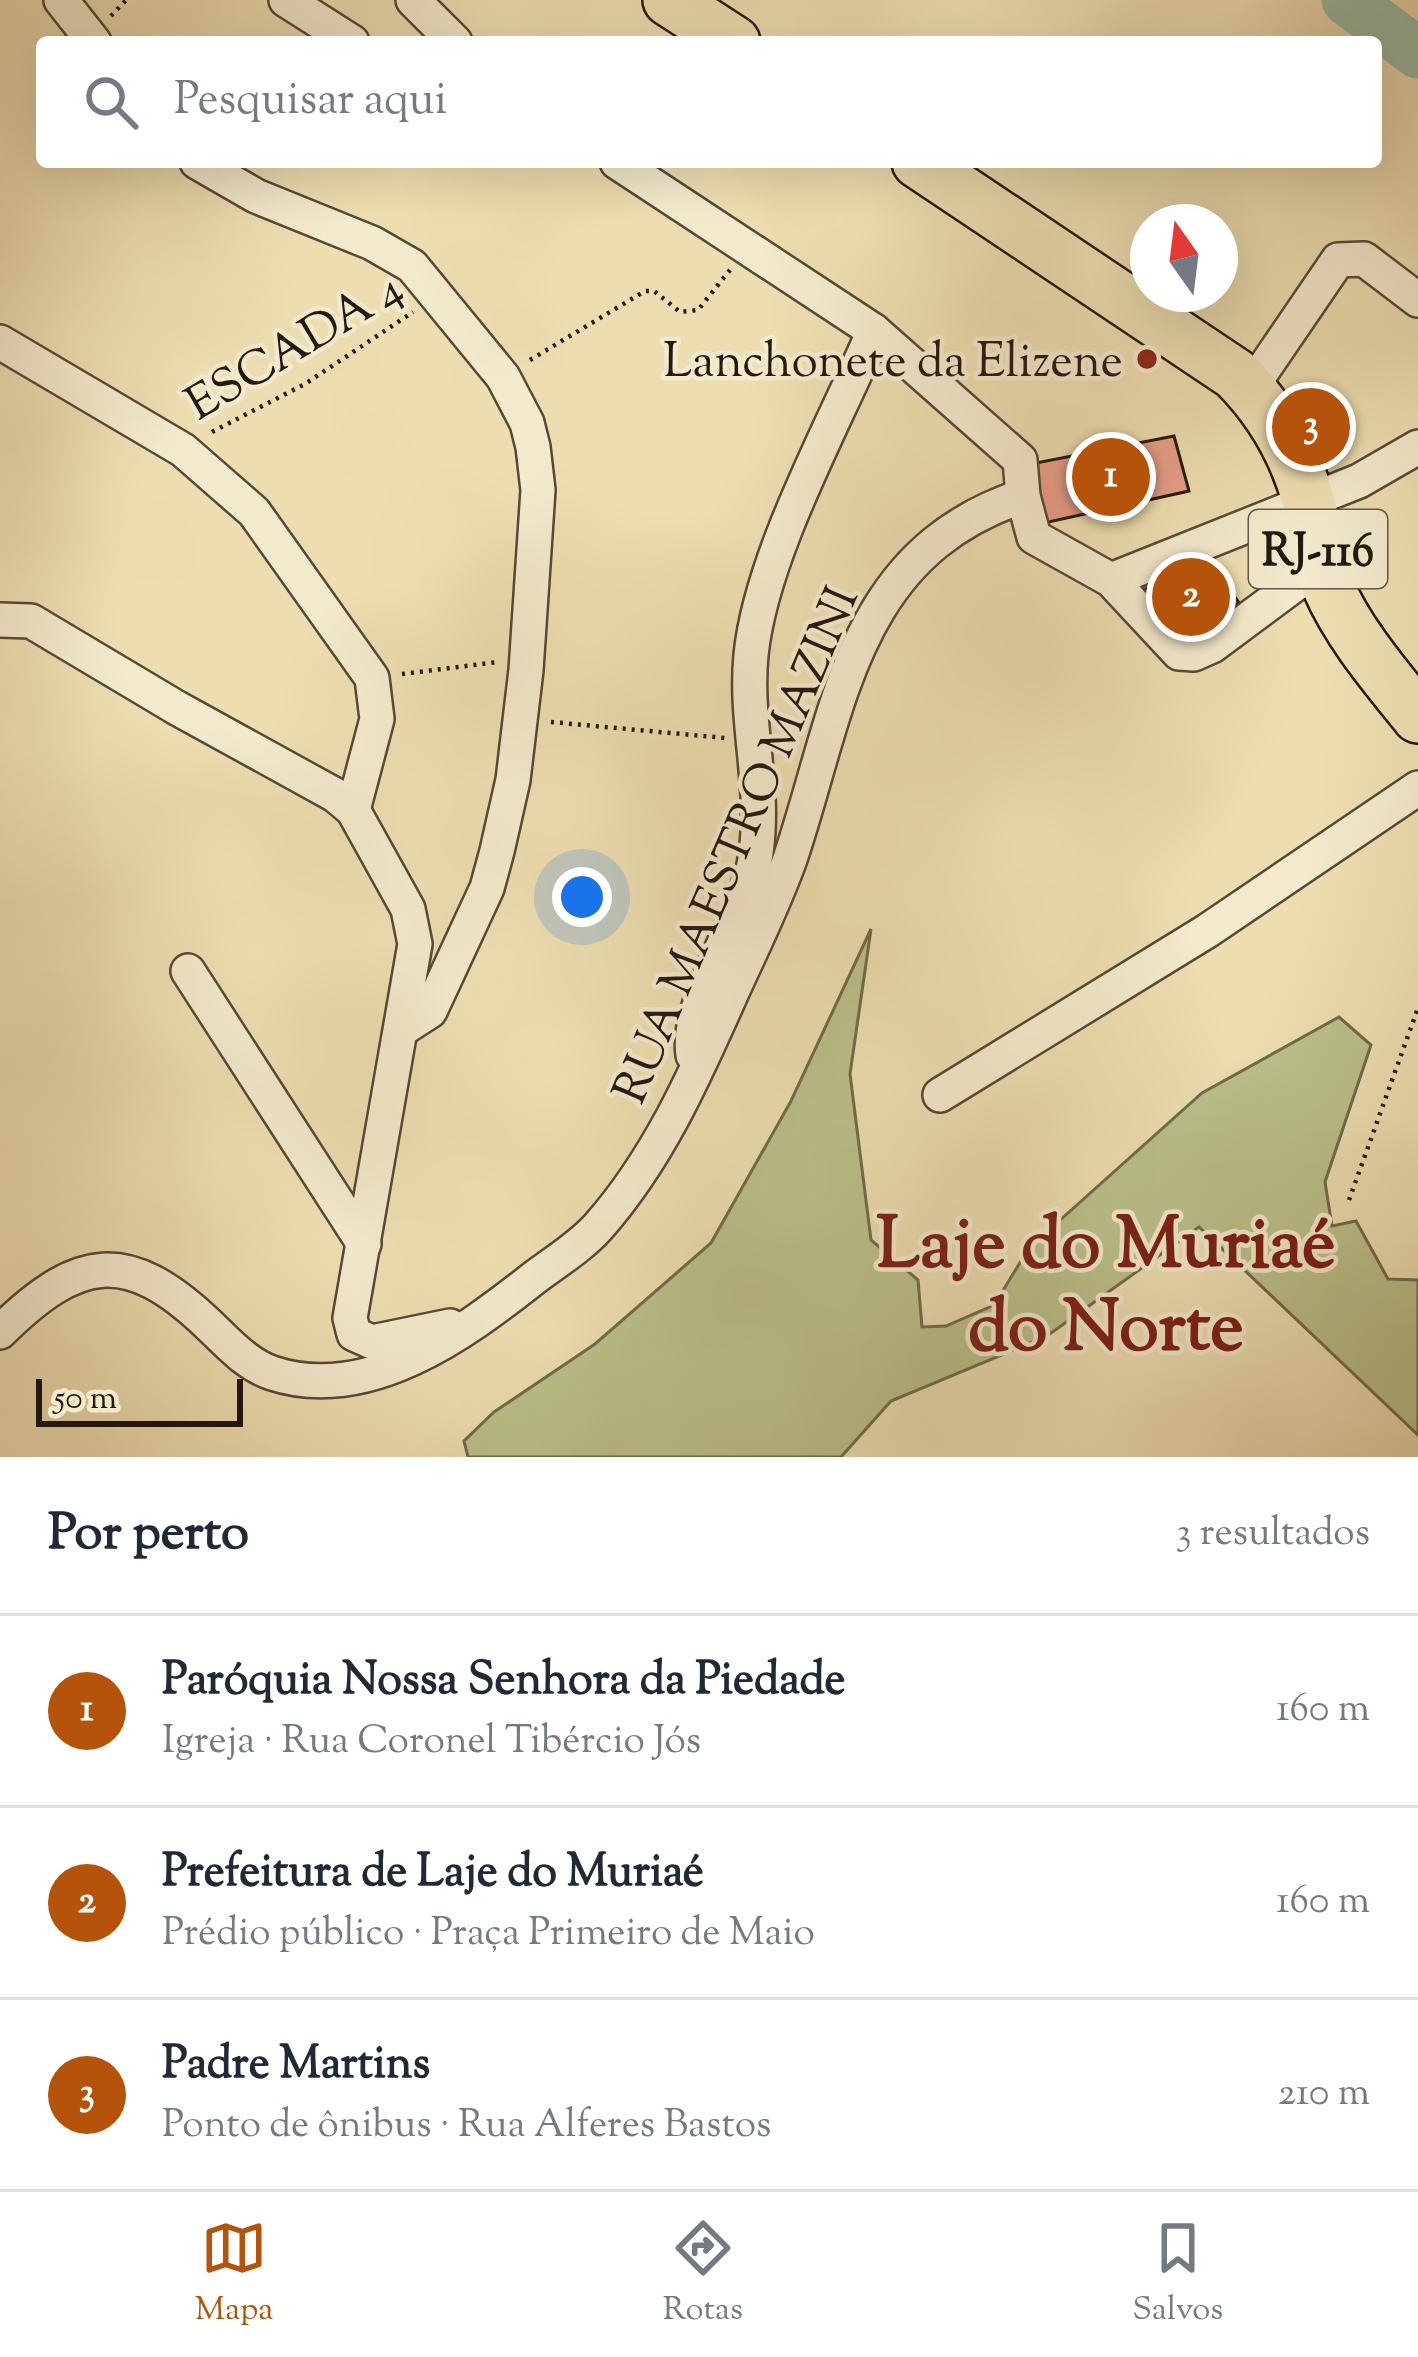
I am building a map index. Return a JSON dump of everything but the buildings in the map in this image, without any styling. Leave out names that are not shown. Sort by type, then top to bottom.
[{"type":"main road","points":[[669,0],[725,36]]},
{"type":"main road","name":"RJ-116","points":[[927,168],[1242,382],[1276,424],[1308,501],[1321,565],[1338,607],[1418,717]]},
{"type":"street","points":[[61,0],[89,36]]},
{"type":"street","points":[[286,0],[343,36]]},
{"type":"street","points":[[412,0],[449,36]]},
{"type":"street","points":[[207,168],[256,196],[399,256],[437,295],[502,377],[527,423],[537,467],[527,658],[513,780],[487,888],[430,1010],[402,1029]]},
{"type":"street","points":[[626,168],[874,331],[1020,460],[1034,537],[1111,580],[1176,650],[1189,655],[1212,646],[1321,565]]},
{"type":"street","points":[[1242,382],[1338,260],[1364,259],[1418,300]]},
{"type":"street","points":[[696,1072],[692,1047],[699,1009],[753,868],[761,812],[750,661],[764,596],[781,544],[874,331]]},
{"type":"street","points":[[0,342],[183,450],[254,512],[372,678],[377,719],[353,810]]},
{"type":"street","points":[[1111,580],[1378,471],[1418,447]]},
{"type":"street","name":"RUA MAESTRO MAZINI","points":[[0,1332],[66,1282],[100,1268],[123,1268],[152,1281],[253,1364],[274,1374],[339,1379],[394,1366],[481,1319],[595,1230],[639,1176],[696,1072],[784,874],[832,711],[884,598],[913,564],[965,519],[1023,496]]},
{"type":"street","points":[[0,620],[31,621],[177,708],[318,782],[353,810],[413,927],[413,961],[350,1318],[354,1334],[372,1342],[481,1319]]},
{"type":"street","points":[[940,1095],[1207,931],[1418,788]]},
{"type":"street","points":[[188,971],[364,1244]]},
{"type":"path","points":[[502,377],[645,291],[654,291],[680,312],[698,310],[747,246]]},
{"type":"path","name":"ESCADA 4","points":[[183,450],[244,412],[305,384],[437,295]]},
{"type":"path","points":[[372,678],[527,658]]},
{"type":"path","points":[[522,719],[756,741]]},
{"type":"path","points":[[1349,1199],[1418,1008]]},
{"type":"green space","points":[[871,929],[850,1074],[871,1240],[918,1280],[922,1327],[946,1326],[994,1305],[1029,1248],[1202,1093],[1339,1017],[1371,1045],[1325,1182],[1332,1226],[1356,1221],[1388,1279],[1418,1280],[1418,1435],[1199,1227],[1047,1336],[891,1401],[841,1457],[468,1457],[464,1441],[494,1412],[595,1344],[711,1243],[791,1101]]},
{"type":"waterway","points":[[1347,0],[1418,53]]},
{"type":"place","name":"Lanchonete da Elizene","points":[[1147,359]]},
{"type":"place","name":"Padre Martins","points":[[1311,427]]},
{"type":"place","name":"Paróquia Nossa Senhora da Piedade","points":[[1111,477]]},
{"type":"place","name":"Prefeitura de Laje do Muriaé","points":[[1191,597]]},
{"type":"district","name":"Laje do Muriaé do Norte","points":[[1106,1282]]}]
